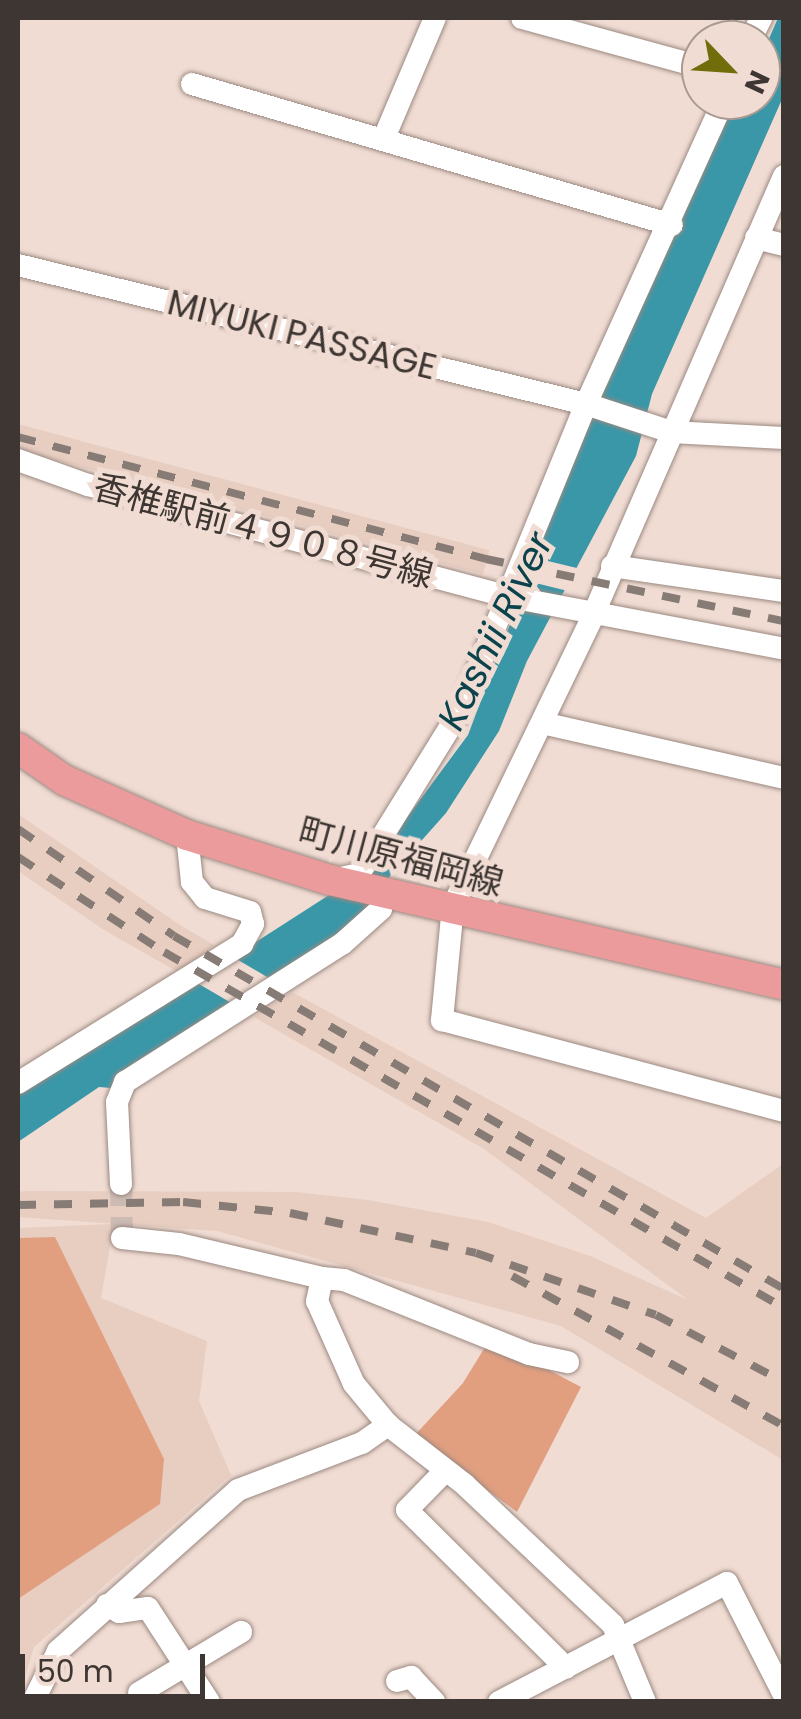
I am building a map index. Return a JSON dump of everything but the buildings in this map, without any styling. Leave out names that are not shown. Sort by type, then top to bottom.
[{"type":"main road","name":"町川原福岡線","points":[[18,748],[64,780],[188,834],[330,880],[384,896],[453,906],[784,984]]},
{"type":"street","points":[[384,138],[435,18]]},
{"type":"street","points":[[522,18],[681,62]]},
{"type":"street","points":[[192,84],[672,225]]},
{"type":"street","points":[[330,880],[359,874],[462,708],[716,120]]},
{"type":"street","points":[[784,176],[594,614],[453,906],[442,1020],[784,1111]]},
{"type":"street","points":[[756,238],[784,245]]},
{"type":"street","name":"MIYUKI PASSAGE","points":[[18,265],[592,406],[672,432],[784,438]]},
{"type":"street","name":"香椎駅前４９０８号線","points":[[18,460],[88,485],[510,597],[784,649]]},
{"type":"street","points":[[612,566],[784,591]]},
{"type":"street","points":[[542,723],[784,778]]},
{"type":"street","points":[[18,1083],[242,944],[253,924],[250,912],[204,898],[192,882],[188,834]]},
{"type":"street","points":[[120,1184],[117,1102],[126,1082],[342,944],[381,909],[384,896]]},
{"type":"street","points":[[122,1238],[178,1244],[344,1280],[529,1354],[568,1362]]},
{"type":"street","points":[[322,1278],[318,1301],[354,1384],[388,1425],[613,1624],[645,1702]]},
{"type":"street","points":[[33,1702],[58,1651],[238,1490],[362,1442],[388,1425]]},
{"type":"street","points":[[445,1472],[408,1510],[566,1668]]},
{"type":"street","points":[[499,1702],[727,1583],[784,1695]]},
{"type":"street","points":[[107,1604],[119,1612],[148,1608],[210,1702]]},
{"type":"street","points":[[139,1693],[241,1632]]},
{"type":"street","points":[[396,1680],[410,1677],[434,1702]]},
{"type":"shaded area","points":[[18,424],[489,550],[483,574],[18,450]]},
{"type":"shaded area","points":[[18,814],[214,945],[178,972],[104,930],[18,871]]},
{"type":"shaded area","points":[[292,992],[706,1218],[783,1164],[783,1460],[561,1326],[217,1231],[18,1217],[18,1192],[26,1191],[296,1192],[368,1200],[488,1222],[590,1256],[688,1300],[484,1149],[254,1017]]},
{"type":"shaded area","points":[[114,1224],[101,1298],[207,1341],[199,1401],[231,1475],[34,1647],[18,1701],[18,1228]]},
{"type":"shaded area","points":[[55,1237],[164,1459],[160,1504],[18,1599],[18,1238]]},
{"type":"shaded area","points":[[490,1339],[581,1387],[517,1512],[414,1436],[463,1383]]},
{"type":"water","points":[[783,18],[781,102],[781,20],[777,20]]},
{"type":"water","points":[[726,120],[773,120],[652,394],[636,456],[527,661],[499,731],[446,813],[383,884],[363,920],[111,1088],[99,1087],[18,1142],[18,1095],[368,870],[468,735],[581,437]]},
{"type":"pier","points":[[523,555],[585,570],[572,592],[515,578]]},
{"type":"pier","points":[[228,954],[279,984],[245,1011],[187,977]]},
{"type":"tunnel","points":[[121,1184],[122,1238]]},
{"type":"railway","points":[[18,437],[486,559],[784,621]]},
{"type":"railway","points":[[18,829],[174,936],[784,1289]]},
{"type":"railway","points":[[18,857],[164,952],[784,1308]]},
{"type":"railway","points":[[18,1205],[183,1202],[290,1213],[476,1253],[656,1315],[784,1382]]},
{"type":"railway","points":[[512,1276],[784,1426]]},
{"type":"water label","name":"Kashii River","points":[[495,631]]}]
